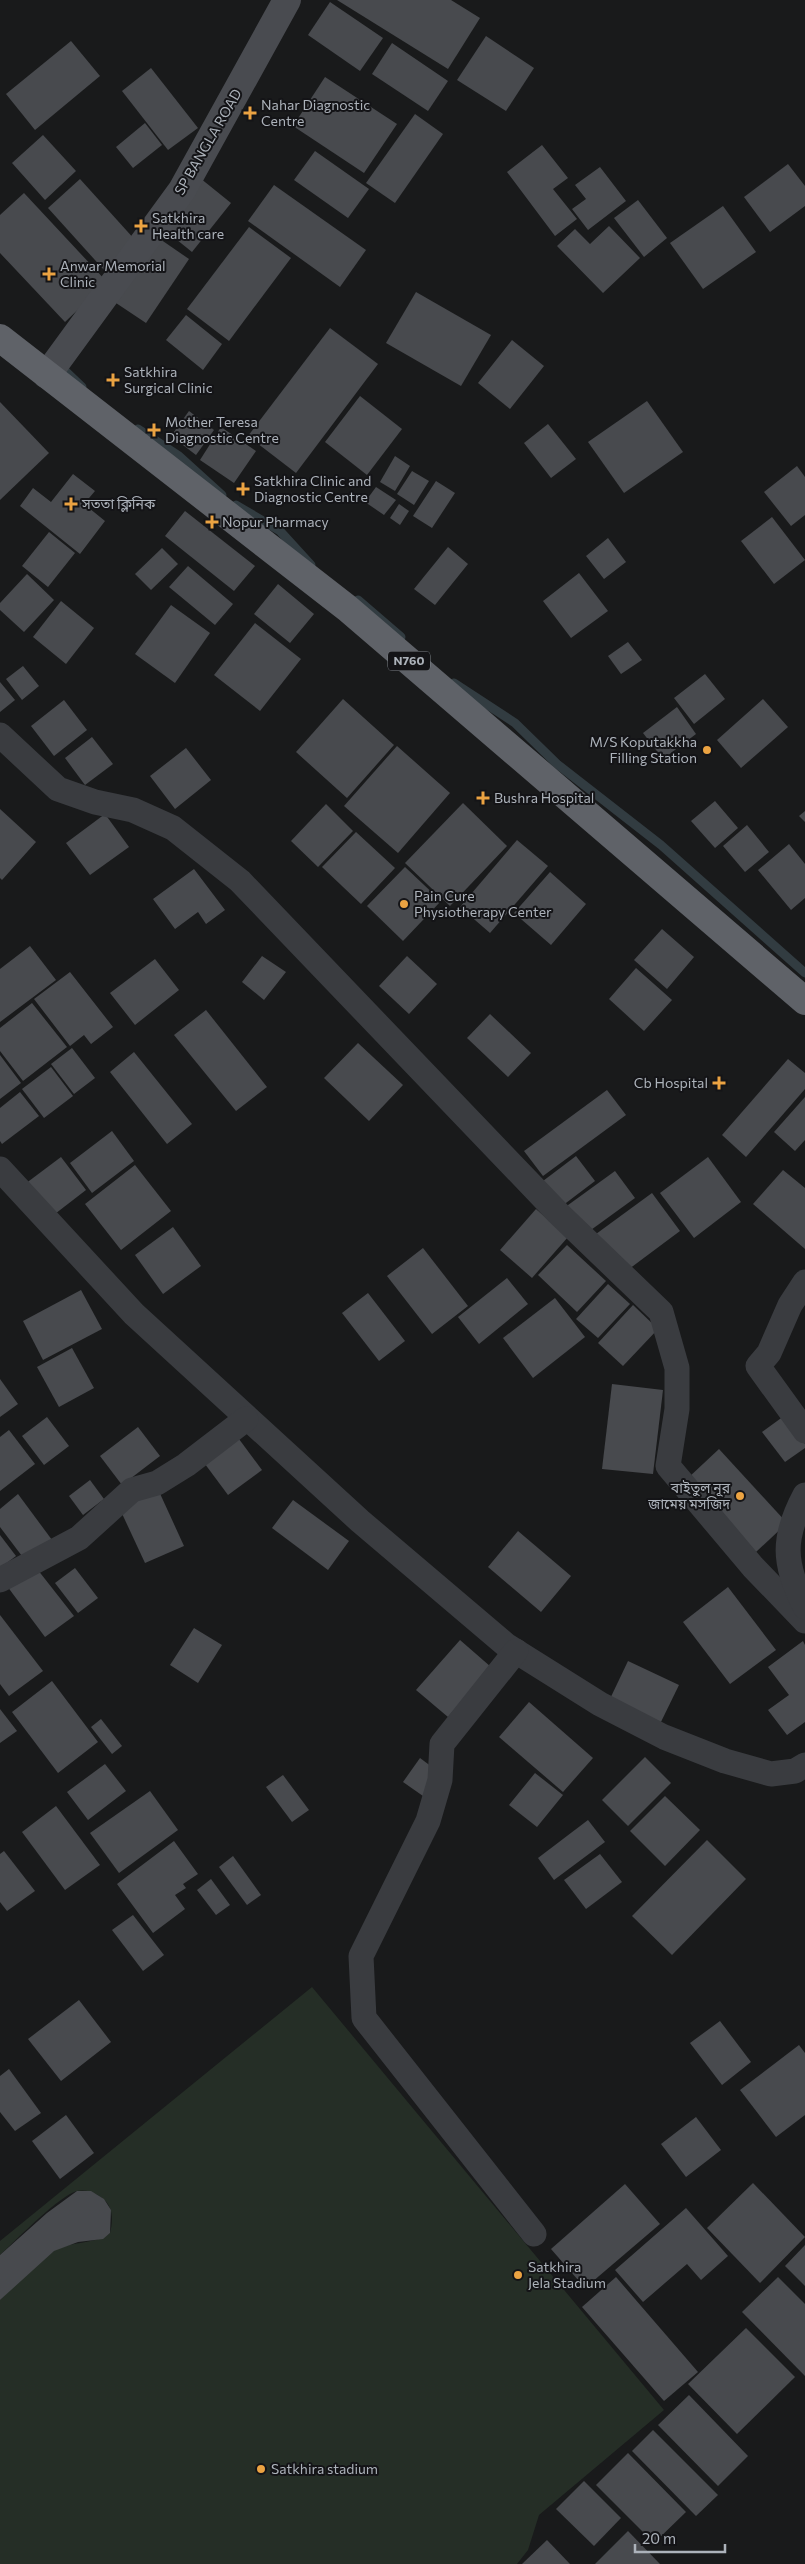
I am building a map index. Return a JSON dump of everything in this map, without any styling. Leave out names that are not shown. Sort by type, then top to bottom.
[{"type":"highway","name":"N760","points":[[0,338],[347,608],[805,1001]]},
{"type":"main road","name":"SP BANGLA ROAD","points":[[47,375],[182,190],[287,0]]},
{"type":"street","points":[[0,735],[58,789],[95,802],[133,810],[173,828],[240,880],[558,1213],[661,1312],[678,1368],[676,1409],[668,1466],[753,1567],[805,1621]]},
{"type":"street","points":[[0,1168],[134,1314],[246,1418],[427,1580],[516,1651],[600,1704],[664,1737],[725,1761],[771,1774],[795,1771],[805,1765]]},
{"type":"street","points":[[805,1282],[790,1305],[769,1353],[758,1366],[805,1431]]},
{"type":"street","points":[[0,1580],[79,1538],[132,1490],[157,1483],[186,1465],[246,1418]]},
{"type":"street","points":[[805,1495],[792,1518],[787,1553],[795,1587],[805,1607]]},
{"type":"street","points":[[516,1651],[442,1744],[440,1780],[428,1821],[361,1956],[364,2018],[534,2234]]},
{"type":"shaded area","points":[[312,1987],[664,2410],[539,2515],[528,2550],[517,2564],[0,2564],[0,2300],[33,2266],[55,2250],[105,2237],[110,2233],[112,2224],[111,2210],[106,2202],[97,2195],[87,2191],[77,2191],[69,2194],[49,2209],[0,2255],[0,2241]]},
{"type":"building","points":[[337,0],[451,0],[480,18],[448,69]]},
{"type":"building","points":[[330,2],[383,38],[360,71],[308,35]]},
{"type":"building","points":[[486,36],[534,68],[506,111],[457,80]]},
{"type":"building","points":[[71,41],[100,76],[35,130],[6,94]]},
{"type":"building","points":[[392,43],[448,81],[428,111],[372,74]]},
{"type":"building","points":[[151,68],[198,128],[168,150],[122,91]]},
{"type":"building","points":[[325,77],[397,124],[364,173],[293,126]]},
{"type":"building","points":[[415,114],[443,134],[395,203],[366,183]]},
{"type":"building","points":[[145,123],[162,145],[133,168],[116,147]]},
{"type":"building","points":[[43,135],[76,171],[45,200],[12,163]]},
{"type":"building","points":[[542,145],[568,178],[553,189],[577,219],[555,236],[507,172]]},
{"type":"building","points":[[315,151],[369,189],[348,218],[294,180]]},
{"type":"building","points":[[788,164],[805,186],[805,206],[770,232],[744,197]]},
{"type":"building","points":[[600,167],[626,201],[588,230],[572,209],[586,199],[575,185]]},
{"type":"building","points":[[200,178],[231,203],[192,252],[161,227]]},
{"type":"building","points":[[80,179],[136,241],[104,270],[48,208]]},
{"type":"building","points":[[274,185],[366,250],[340,287],[248,221]]},
{"type":"building","points":[[24,193],[107,282],[65,322],[0,253],[0,215]]},
{"type":"building","points":[[638,200],[667,238],[644,257],[614,218]]},
{"type":"building","points":[[723,206],[756,252],[703,289],[670,243]]},
{"type":"building","points":[[609,226],[640,258],[603,293],[557,246],[575,229],[590,244]]},
{"type":"building","points":[[249,227],[291,258],[229,341],[187,309]]},
{"type":"building","points":[[157,237],[189,259],[146,323],[113,301]]},
{"type":"building","points":[[416,292],[491,335],[461,386],[386,343]]},
{"type":"building","points":[[186,315],[222,344],[203,370],[166,340]]},
{"type":"building","points":[[330,328],[378,364],[296,473],[248,436]]},
{"type":"building","points":[[512,340],[544,366],[510,409],[478,383]]},
{"type":"building","points":[[360,396],[402,429],[367,475],[325,442]]},
{"type":"building","points":[[647,401],[683,452],[624,493],[588,442]]},
{"type":"building","points":[[0,402],[49,453],[0,500]]},
{"type":"building","points":[[189,411],[214,430],[196,455],[171,436]]},
{"type":"building","points":[[548,424],[576,459],[551,478],[524,443]]},
{"type":"building","points":[[221,427],[256,451],[234,483],[200,460]]},
{"type":"building","points":[[395,456],[410,466],[395,491],[380,482]]},
{"type":"building","points":[[797,466],[805,477],[805,515],[791,526],[764,492]]},
{"type":"building","points":[[412,471],[429,481],[414,505],[397,494]]},
{"type":"building","points":[[73,474],[95,491],[84,504],[105,521],[80,554],[20,506],[33,488],[51,502]]},
{"type":"building","points":[[436,481],[455,493],[432,528],[413,516]]},
{"type":"building","points":[[376,487],[396,500],[384,515],[365,502]]},
{"type":"building","points":[[399,504],[409,511],[400,525],[390,518]]},
{"type":"building","points":[[185,511],[255,566],[234,591],[165,536]]},
{"type":"building","points":[[772,517],[805,560],[774,584],[741,541]]},
{"type":"building","points":[[49,532],[75,553],[48,587],[22,566]]},
{"type":"building","points":[[608,538],[626,562],[604,579],[586,556]]},
{"type":"building","points":[[448,547],[468,564],[435,605],[414,589]]},
{"type":"building","points":[[162,548],[178,564],[151,590],[135,574]]},
{"type":"building","points":[[188,566],[233,604],[215,625],[169,587]]},
{"type":"building","points":[[579,573],[608,611],[571,638],[543,601]]},
{"type":"building","points":[[27,574],[54,600],[24,632],[0,610],[0,603]]},
{"type":"building","points":[[278,584],[314,614],[290,643],[254,614]]},
{"type":"building","points":[[61,601],[94,628],[66,664],[33,637]]},
{"type":"building","points":[[171,605],[210,633],[175,683],[135,654]]},
{"type":"building","points":[[255,623],[301,659],[260,711],[214,675]]},
{"type":"building","points":[[628,642],[642,660],[621,674],[608,656]]},
{"type":"building","points":[[23,666],[39,686],[22,700],[6,679]]},
{"type":"building","points":[[705,674],[725,699],[694,724],[674,698]]},
{"type":"building","points":[[0,682],[15,700],[0,712]]},
{"type":"building","points":[[343,699],[394,745],[347,798],[296,752]]},
{"type":"building","points":[[763,699],[788,727],[741,768],[717,740]]},
{"type":"building","points":[[64,700],[87,730],[54,756],[31,726]]},
{"type":"building","points":[[677,707],[696,734],[663,759],[643,733]]},
{"type":"building","points":[[92,737],[113,764],[85,785],[65,758]]},
{"type":"building","points":[[397,746],[450,793],[398,853],[344,806]]},
{"type":"building","points":[[186,748],[211,780],[175,809],[150,776]]},
{"type":"building","points":[[715,801],[738,828],[715,848],[691,821]]},
{"type":"building","points":[[463,803],[507,846],[450,906],[405,863]]},
{"type":"building","points":[[326,804],[353,831],[318,867],[291,841]]},
{"type":"building","points":[[0,809],[36,842],[2,880],[0,878]]},
{"type":"building","points":[[805,811],[805,822],[799,816]]},
{"type":"building","points":[[105,814],[129,847],[90,875],[66,843]]},
{"type":"building","points":[[747,825],[769,852],[745,872],[723,846]]},
{"type":"building","points":[[356,832],[395,868],[361,904],[322,867]]},
{"type":"building","points":[[517,840],[548,866],[490,933],[460,907]]},
{"type":"building","points":[[789,844],[805,864],[805,898],[791,910],[758,870]]},
{"type":"building","name":"Pain Cure Physiotherapy Center","points":[[405,867],[441,901],[403,941],[367,906]]},
{"type":"building","points":[[194,869],[225,910],[206,924],[198,912],[175,929],[153,899]]},
{"type":"building","points":[[550,872],[586,904],[551,945],[514,913]]},
{"type":"building","points":[[662,929],[694,957],[667,989],[634,960]]},
{"type":"building","points":[[30,946],[56,980],[0,1022],[0,969]]},
{"type":"building","points":[[262,956],[286,972],[264,1000],[242,982]]},
{"type":"building","points":[[407,956],[437,984],[409,1014],[379,986]]},
{"type":"building","points":[[155,959],[179,990],[135,1025],[110,993]]},
{"type":"building","points":[[636,968],[672,1000],[644,1031],[609,999]]},
{"type":"building","points":[[70,972],[113,1027],[91,1044],[84,1035],[70,1046],[34,999]]},
{"type":"building","points":[[32,1003],[67,1047],[23,1081],[0,1051],[0,1028]]},
{"type":"building","points":[[206,1010],[267,1087],[236,1111],[174,1035]]},
{"type":"building","points":[[490,1014],[531,1053],[508,1077],[467,1038]]},
{"type":"building","points":[[358,1043],[403,1085],[369,1121],[324,1078]]},
{"type":"building","points":[[72,1048],[95,1078],[74,1094],[51,1064]]},
{"type":"building","points":[[134,1052],[192,1124],[167,1144],[110,1072]]},
{"type":"building","points":[[0,1055],[21,1083],[0,1099]]},
{"type":"building","points":[[788,1059],[805,1073],[805,1089],[746,1157],[722,1135]]},
{"type":"building","points":[[51,1067],[73,1096],[44,1118],[22,1089]]},
{"type":"building","points":[[607,1090],[626,1115],[543,1176],[524,1151]]},
{"type":"building","points":[[20,1092],[39,1116],[2,1144],[0,1141],[0,1108]]},
{"type":"building","points":[[805,1097],[805,1140],[795,1151],[774,1132]]},
{"type":"building","points":[[112,1131],[134,1161],[92,1193],[70,1163]]},
{"type":"building","points":[[576,1156],[595,1181],[562,1206],[543,1181]]},
{"type":"building","points":[[61,1157],[86,1190],[51,1217],[25,1184]]},
{"type":"building","points":[[708,1157],[741,1202],[694,1238],[660,1193]]},
{"type":"building","points":[[135,1165],[171,1211],[121,1250],[85,1204]]},
{"type":"building","points":[[783,1170],[805,1188],[805,1249],[753,1204]]},
{"type":"building","points":[[615,1171],[635,1198],[584,1235],[564,1208]]},
{"type":"building","points":[[652,1193],[680,1231],[625,1272],[596,1234]]},
{"type":"building","points":[[536,1209],[568,1237],[532,1278],[500,1250]]},
{"type":"building","points":[[173,1227],[201,1266],[163,1294],[135,1255]]},
{"type":"building","points":[[567,1245],[606,1281],[577,1312],[538,1275]]},
{"type":"building","points":[[423,1248],[468,1306],[432,1334],[387,1276]]},
{"type":"building","points":[[507,1278],[528,1304],[479,1344],[458,1317]]},
{"type":"building","points":[[608,1284],[630,1304],[598,1338],[576,1319]]},
{"type":"building","points":[[81,1290],[102,1329],[43,1360],[23,1321]]},
{"type":"building","points":[[368,1293],[405,1341],[379,1361],[342,1313]]},
{"type":"building","points":[[555,1298],[585,1337],[533,1378],[503,1338]]},
{"type":"building","points":[[633,1305],[658,1329],[623,1366],[598,1343]]},
{"type":"building","points":[[72,1348],[94,1388],[59,1407],[37,1367]]},
{"type":"building","points":[[0,1379],[18,1404],[0,1417]]},
{"type":"building","points":[[612,1384],[663,1390],[653,1474],[602,1469]]},
{"type":"building","points":[[784,1416],[805,1444],[805,1448],[785,1462],[762,1432]]},
{"type":"building","points":[[47,1417],[69,1446],[44,1465],[22,1436]]},
{"type":"building","points":[[138,1427],[160,1456],[122,1485],[100,1456]]},
{"type":"building","points":[[9,1430],[35,1464],[0,1491],[0,1437]]},
{"type":"building","points":[[236,1435],[262,1470],[228,1495],[202,1460]]},
{"type":"building","points":[[719,1449],[787,1523],[756,1552],[688,1478]]},
{"type":"building","points":[[90,1480],[104,1499],[83,1515],[69,1496]]},
{"type":"building","points":[[157,1487],[184,1546],[145,1563],[118,1505]]},
{"type":"building","points":[[18,1494],[55,1544],[28,1564],[0,1527],[0,1509]]},
{"type":"building","points":[[293,1500],[349,1541],[328,1570],[272,1528]]},
{"type":"building","points":[[518,1531],[571,1576],[541,1612],[488,1567]]},
{"type":"building","points":[[0,1535],[16,1556],[0,1568]]},
{"type":"building","points":[[34,1565],[74,1616],[45,1637],[7,1586]]},
{"type":"building","points":[[75,1568],[98,1598],[78,1613],[55,1583]]},
{"type":"building","points":[[728,1587],[776,1650],[730,1684],[683,1622]]},
{"type":"building","points":[[0,1615],[43,1671],[9,1696],[0,1684]]},
{"type":"building","points":[[194,1628],[222,1645],[198,1683],[170,1665]]},
{"type":"building","points":[[460,1640],[491,1667],[448,1717],[416,1690]]},
{"type":"building","points":[[803,1641],[805,1645],[805,1722],[787,1735],[768,1710],[789,1695],[768,1667]]},
{"type":"building","points":[[628,1661],[679,1685],[658,1728],[608,1703]]},
{"type":"building","points":[[52,1681],[98,1742],[58,1773],[12,1712]]},
{"type":"building","points":[[529,1702],[593,1758],[563,1792],[499,1737]]},
{"type":"building","points":[[0,1709],[17,1731],[0,1743]]},
{"type":"building","points":[[101,1719],[122,1746],[112,1754],[91,1727]]},
{"type":"building","points":[[645,1757],[671,1783],[628,1826],[602,1800]]},
{"type":"building","points":[[420,1758],[440,1773],[423,1796],[403,1782]]},
{"type":"building","points":[[105,1764],[126,1791],[88,1820],[67,1792]]},
{"type":"building","points":[[535,1773],[563,1795],[537,1827],[509,1805]]},
{"type":"building","points":[[283,1775],[309,1810],[292,1822],[266,1787]]},
{"type":"building","points":[[150,1791],[178,1830],[119,1873],[90,1833]]},
{"type":"building","points":[[665,1796],[700,1830],[665,1866],[630,1831]]},
{"type":"building","points":[[56,1806],[100,1865],[65,1890],[22,1832]]},
{"type":"building","points":[[588,1820],[605,1842],[554,1880],[538,1858]]},
{"type":"building","points":[[707,1840],[746,1879],[672,1955],[632,1916]]},
{"type":"building","points":[[174,1841],[198,1874],[183,1884],[186,1888],[175,1895],[185,1909],[153,1933],[117,1884]]},
{"type":"building","points":[[4,1851],[35,1891],[7,1911],[0,1902],[0,1854]]},
{"type":"building","points":[[600,1854],[622,1882],[586,1909],[564,1880]]},
{"type":"building","points":[[233,1856],[261,1895],[247,1905],[219,1867]]},
{"type":"building","points":[[211,1879],[230,1905],[216,1915],[197,1890]]},
{"type":"building","points":[[133,1915],[164,1955],[143,1971],[112,1930]]},
{"type":"building","points":[[79,2000],[111,2042],[61,2081],[28,2039]]},
{"type":"building","points":[[720,2021],[751,2062],[722,2085],[690,2043]]},
{"type":"building","points":[[799,2045],[805,2053],[805,2115],[776,2137],[740,2090]]},
{"type":"building","points":[[9,2069],[41,2113],[15,2131],[0,2112],[0,2076]]},
{"type":"building","points":[[66,2115],[94,2153],[60,2179],[32,2141]]},
{"type":"building","points":[[696,2117],[721,2150],[686,2177],[661,2144]]},
{"type":"building","points":[[753,2183],[805,2237],[760,2283],[707,2228]]},
{"type":"building","points":[[625,2184],[660,2224],[585,2288],[551,2249]]},
{"type":"building","points":[[77,2191],[91,2191],[104,2199],[111,2210],[110,2233],[103,2239],[78,2242],[54,2251],[0,2300],[0,2255],[47,2213]]},
{"type":"building","points":[[686,2208],[728,2256],[701,2280],[687,2264],[643,2302],[615,2270]]},
{"type":"building","points":[[805,2245],[805,2286],[785,2266]]},
{"type":"building","points":[[616,2277],[698,2372],[664,2401],[582,2307]]},
{"type":"building","points":[[778,2277],[805,2304],[805,2376],[742,2312]]},
{"type":"building","points":[[746,2328],[795,2377],[737,2434],[688,2384]]},
{"type":"building","points":[[689,2395],[748,2456],[718,2486],[658,2425]]},
{"type":"building","points":[[653,2430],[718,2495],[696,2516],[632,2451]]},
{"type":"building","points":[[628,2453],[686,2512],[654,2543],[596,2485]]},
{"type":"building","points":[[584,2481],[621,2518],[594,2546],[556,2509]]},
{"type":"building","points":[[628,2531],[660,2564],[595,2564]]},
{"type":"building","points":[[547,2540],[570,2564],[522,2564]]},
{"type":"waterway","points":[[59,365],[82,387]]},
{"type":"waterway","points":[[138,429],[179,456],[222,495]]},
{"type":"waterway","points":[[236,505],[280,531],[311,565]]},
{"type":"waterway","points":[[358,600],[401,637]]},
{"type":"waterway","points":[[454,683],[515,723],[557,764],[661,845],[805,973]]},
{"type":"place","name":"Nahar Diagnostic Centre","points":[[250,113]]},
{"type":"place","name":"Satkhira Health care","points":[[141,226]]},
{"type":"place","name":"Anwar Memorial Clinic","points":[[49,274]]},
{"type":"place","name":"Satkhira Surgical Clinic","points":[[113,380]]},
{"type":"place","name":"Mother Teresa Diagnostic Centre","points":[[154,430]]},
{"type":"place","name":"Satkhira Clinic and Diagnostic Centre","points":[[243,489]]},
{"type":"place","name":"সততা ক্লিনিক","points":[[71,504]]},
{"type":"place","name":"Nopur Pharmacy","points":[[212,522]]},
{"type":"place","name":"M/S Koputakkha Filling Station","points":[[707,750]]},
{"type":"place","name":"Bushra Hospital","points":[[483,798]]},
{"type":"place","name":"Pain Cure Physiotherapy Center","points":[[404,904]]},
{"type":"place","name":"Cb Hospital","points":[[719,1083]]},
{"type":"place","name":"বাইতুল নূর জামেয় মসজিদ","points":[[740,1496]]},
{"type":"place","name":"Satkhira Jela Stadium","points":[[518,2275]]},
{"type":"place","name":"Satkhira stadium","points":[[261,2469]]}]
